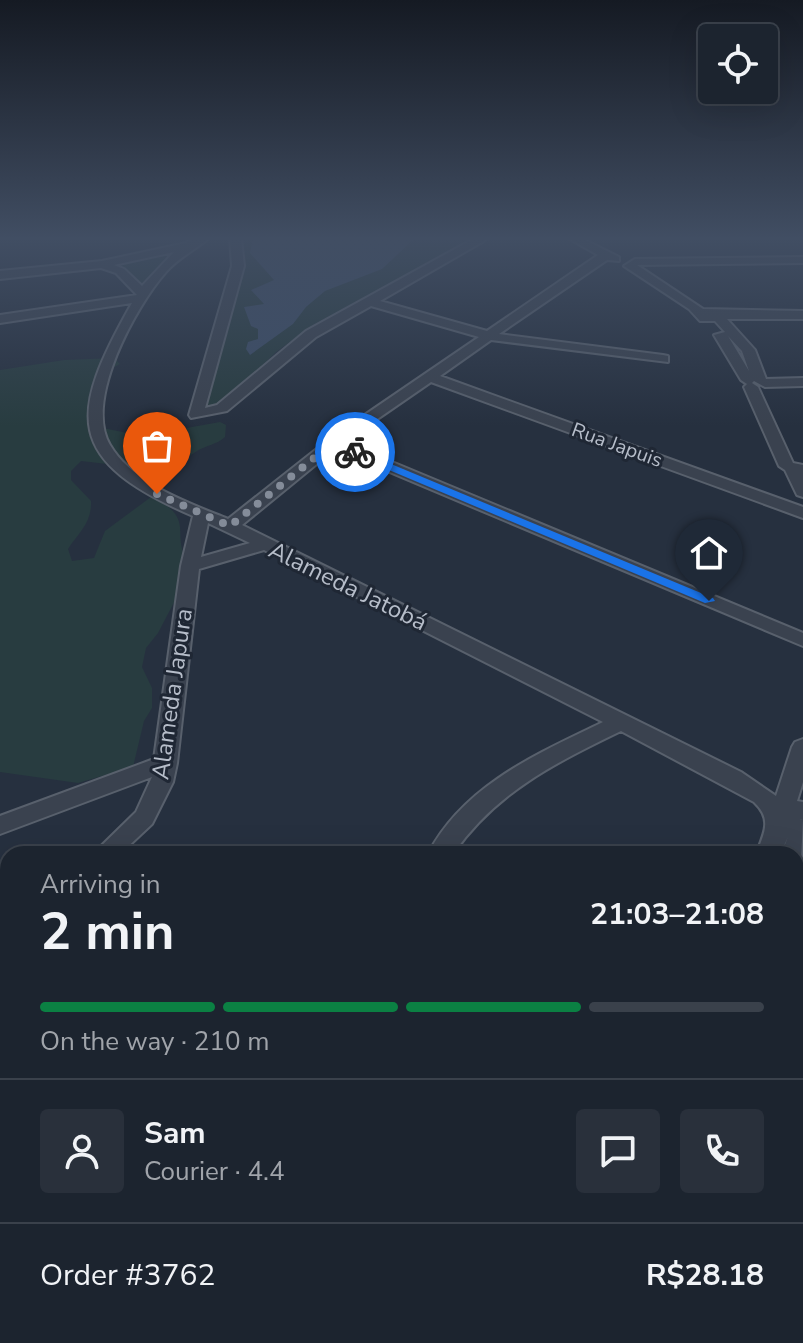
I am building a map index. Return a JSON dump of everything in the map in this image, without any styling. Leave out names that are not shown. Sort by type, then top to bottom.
[{"type":"street","points":[[0,319],[107,301]]},
{"type":"street","name":"Alameda Jatobá","points":[[138,301],[93,404],[98,437],[133,478],[157,494],[230,526],[733,778],[791,818]]},
{"type":"street","points":[[228,301],[196,415],[210,415],[311,334],[371,302],[489,336],[663,359]]},
{"type":"street","points":[[230,526],[333,443],[540,301]]},
{"type":"street","points":[[689,301],[713,316],[758,383],[798,465],[803,492]]},
{"type":"street","points":[[713,316],[803,315]]},
{"type":"street","name":"Rua Japuis","points":[[430,377],[803,513]]},
{"type":"street","points":[[758,383],[803,382]]},
{"type":"street","points":[[333,443],[803,640]]},
{"type":"street","name":"Alameda Japura","points":[[114,846],[144,818],[155,802],[166,763],[190,566],[202,514]]},
{"type":"street","points":[[190,566],[264,544]]},
{"type":"street","points":[[446,846],[473,810],[499,785],[622,722]]},
{"type":"street","points":[[793,846],[791,818],[803,747]]},
{"type":"street","points":[[0,825],[166,763]]},
{"type":"street","points":[[773,846],[791,818]]},
{"type":"green space","points":[[231,301],[358,301],[313,325],[276,352],[217,410],[199,412]]},
{"type":"green space","points":[[114,358],[120,364],[102,373],[103,428],[142,436],[220,422],[226,425],[225,437],[169,465],[142,468],[81,461],[71,471],[71,480],[91,501],[91,509],[84,527],[68,549],[72,561],[94,558],[105,531],[151,497],[166,505],[179,521],[185,557],[192,568],[158,633],[146,648],[142,667],[152,688],[152,708],[144,721],[133,767],[78,783],[0,772],[0,370],[64,360]]},
{"type":"water","points":[[261,301],[314,301],[293,324],[250,355],[246,349],[248,342],[258,339],[258,329],[251,326],[244,307],[264,304]]},
{"type":"way so far","points":[[157,494],[230,526],[333,443],[355,452]]},
{"type":"route","points":[[355,452],[709,601]]}]
